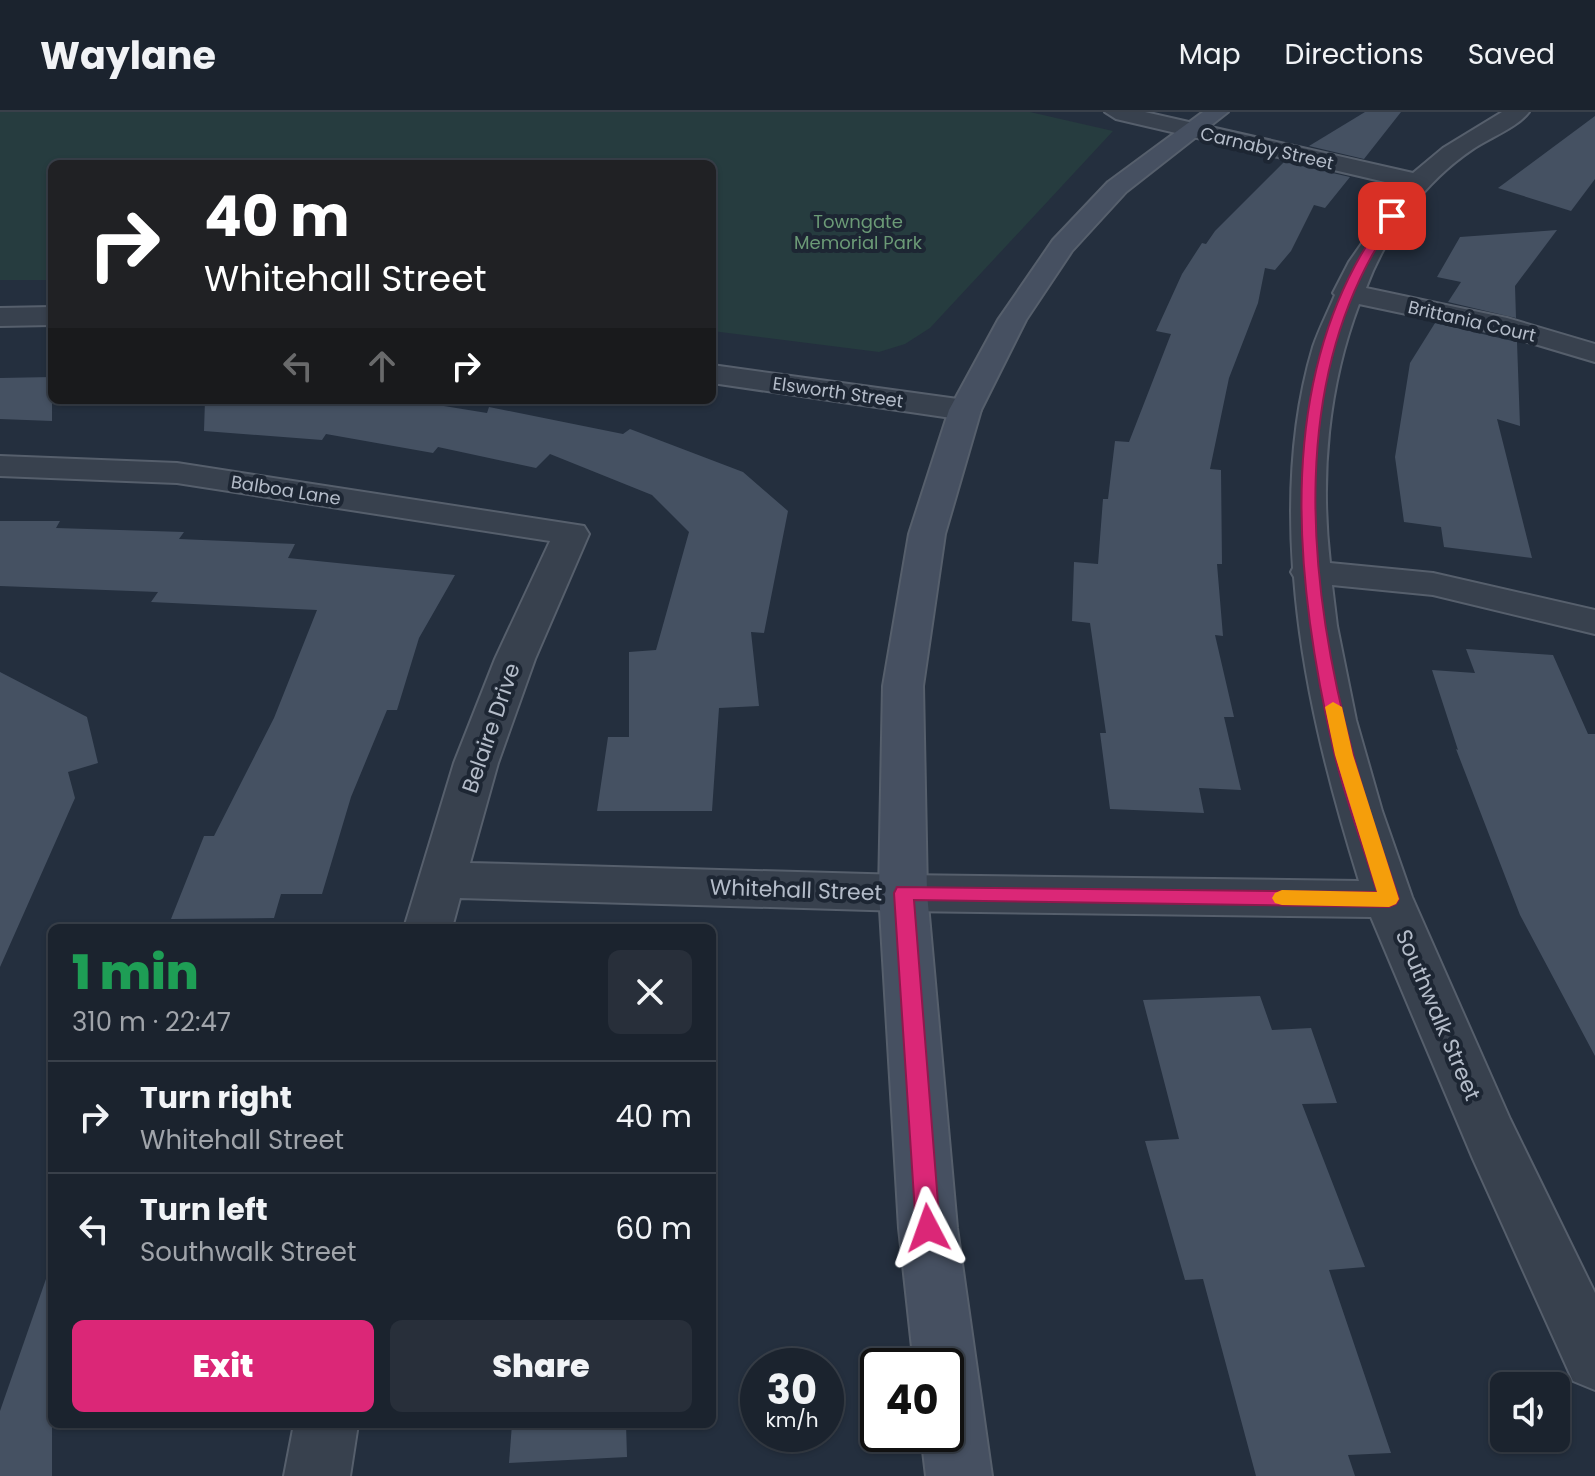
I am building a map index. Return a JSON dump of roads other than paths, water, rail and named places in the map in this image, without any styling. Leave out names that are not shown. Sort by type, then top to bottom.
[{"type":"street","name":"Carnaby Street","points":[[1116,112],[1418,182]]},
{"type":"street","points":[[943,1348],[928,1228],[903,893],[903,686],[927,534],[965,410],[1012,320],[1062,246],[1117,187],[1217,112]]},
{"type":"street","name":"Southwalk Street","points":[[1518,112],[1473,138],[1418,182],[1379,233],[1347,293],[1323,361],[1310,448],[1309,572],[1321,653],[1344,755],[1389,899],[1502,1167],[1595,1359]]},
{"type":"street","name":"Brittania Court","points":[[1347,293],[1507,327],[1595,353]]},
{"type":"street","points":[[0,317],[48,316]]},
{"type":"street","name":"Elsworth Street","points":[[716,375],[965,410]]},
{"type":"street","name":"Balboa Lane","points":[[0,466],[177,473],[571,534]]},
{"type":"street","name":"Belaire Drive","points":[[429,924],[476,763],[509,674],[571,534]]},
{"type":"street","points":[[1309,572],[1433,584],[1595,622]]},
{"type":"street","name":"Whitehall Street","points":[[443,880],[903,893],[1389,899]]},
{"type":"street","points":[[317,1476],[325,1428]]},
{"type":"street","points":[[956,1452],[959,1476]]},
{"type":"park label","name":"Towngate Memorial Park","points":[[858,231]]}]
